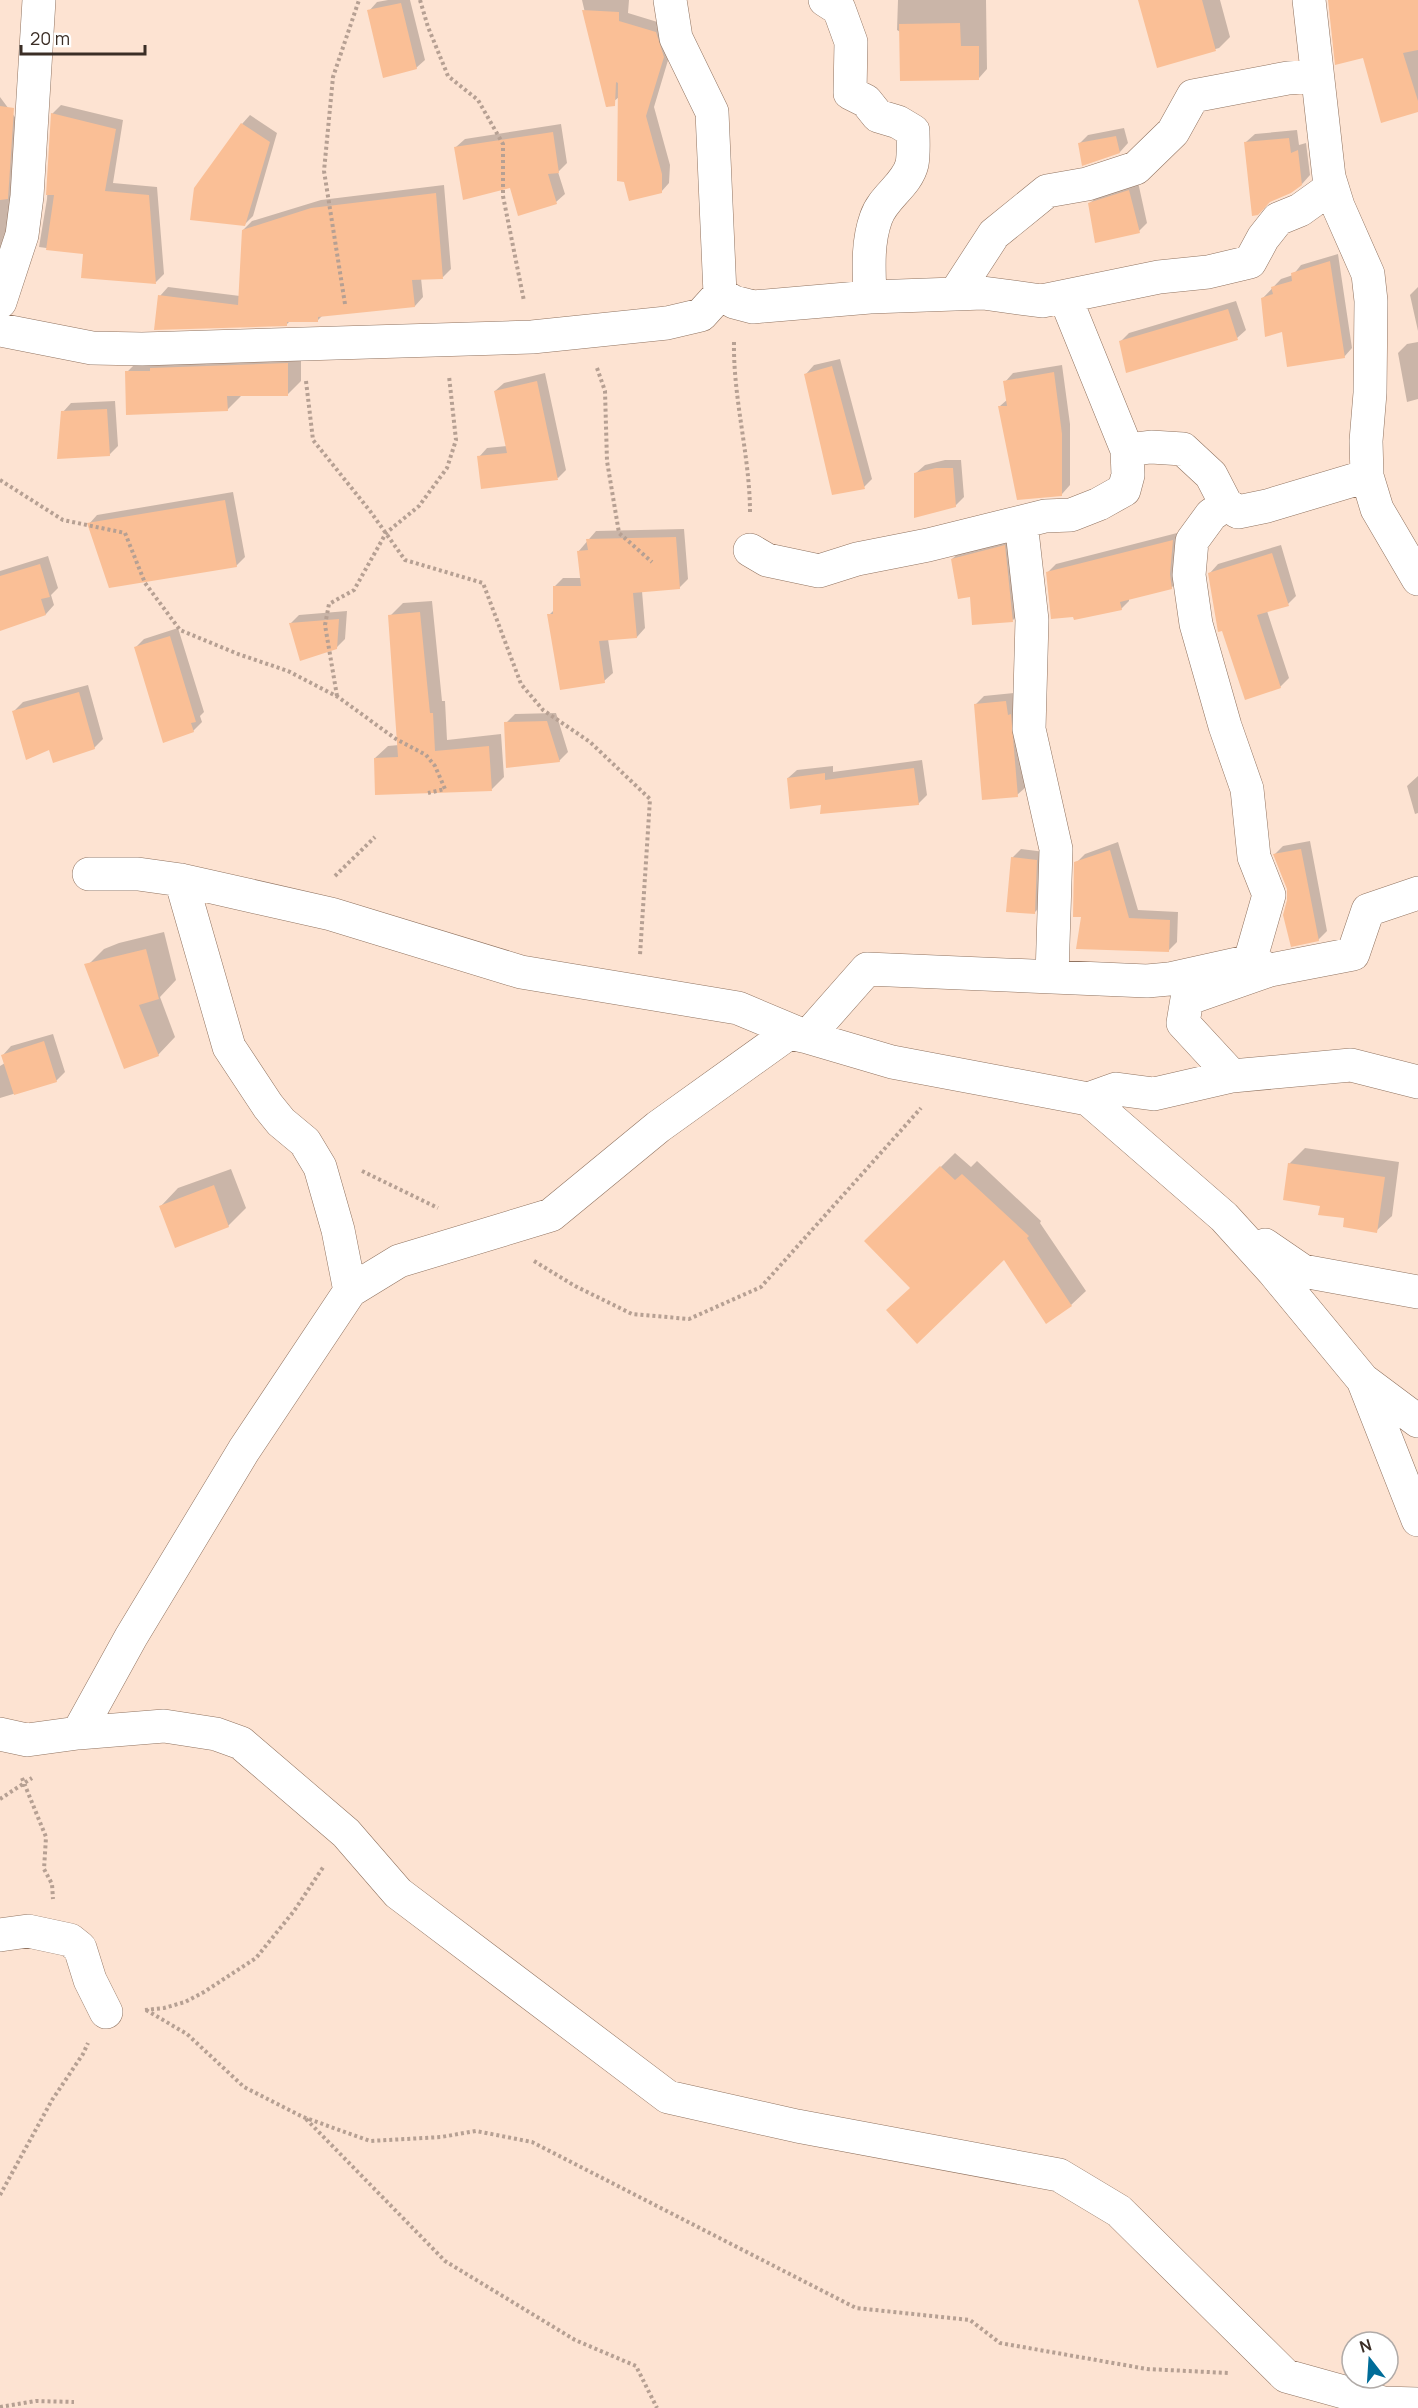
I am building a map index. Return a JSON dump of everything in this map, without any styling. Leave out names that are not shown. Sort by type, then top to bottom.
[{"type":"street","points":[[1,296],[22,235],[27,196],[39,0]]},
{"type":"street","points":[[670,0],[676,38],[712,112],[727,298]]},
{"type":"street","points":[[825,0],[839,9],[851,42],[850,93],[866,101],[878,116],[898,122],[913,131],[912,164],[902,183],[888,197],[876,216],[870,246],[870,297]]},
{"type":"street","points":[[1309,0],[1332,187],[1368,274],[1371,301],[1367,476],[1377,509],[1418,579]]},
{"type":"street","points":[[955,294],[994,234],[1047,191],[1088,184],[1136,168],[1173,132],[1193,96],[1288,78],[1317,76]]},
{"type":"street","points":[[727,298],[753,307],[870,297],[983,293],[1042,301],[1159,277],[1208,272],[1250,262],[1263,238],[1278,219],[1300,210],[1332,187]]},
{"type":"street","points":[[0,214],[27,196]]},
{"type":"street","points":[[750,550],[767,560],[819,570],[857,559],[927,545],[1045,516],[1071,515],[1099,504],[1124,490],[1128,475],[1127,450],[1065,297]]},
{"type":"street","points":[[0,330],[92,348],[142,349],[445,341],[532,337],[667,323],[700,315],[727,298]]},
{"type":"street","points":[[1127,450],[1151,447],[1183,449],[1211,475],[1226,504],[1238,512],[1267,506],[1367,476]]},
{"type":"street","points":[[1226,504],[1210,515],[1192,541],[1189,575],[1196,624],[1247,789],[1254,857],[1269,894],[1260,966]]},
{"type":"street","points":[[1021,522],[1032,620],[1029,729],[1056,849],[1052,976]]},
{"type":"street","points":[[89,874],[138,874],[180,880],[331,914],[521,972],[738,1008],[807,1037]]},
{"type":"street","points":[[180,880],[229,1047],[268,1106],[281,1122],[305,1142],[320,1167],[338,1230],[350,1291]]},
{"type":"street","points":[[807,1037],[867,969],[1146,981],[1353,954],[1368,910],[1418,893]]},
{"type":"street","points":[[1232,1076],[1183,1023],[1187,999],[1260,966]]},
{"type":"street","points":[[78,1733],[131,1637],[244,1450],[350,1291],[399,1261],[551,1215],[658,1126],[789,1033],[892,1062],[1088,1099],[1116,1089],[1154,1094],[1232,1076],[1350,1065],[1418,1082]]},
{"type":"street","points":[[1088,1099],[1224,1217],[1303,1271],[1418,1292]]},
{"type":"street","points":[[1224,1217],[1273,1271],[1363,1380],[1418,1421]]},
{"type":"street","points":[[1363,1380],[1418,1520]]},
{"type":"street","points":[[0,1734],[27,1740],[164,1726],[216,1734],[241,1743],[346,1833],[398,1893],[668,2097],[796,2126],[1059,2175],[1119,2211],[1286,2376],[1383,2403],[1418,2404]]},
{"type":"street","points":[[0,1935],[28,1931],[70,1940],[80,1948],[90,1980],[106,2012]]},
{"type":"path","points":[[351,343],[324,171],[333,77],[359,0]]},
{"type":"path","points":[[420,0],[428,27],[448,76],[478,100],[503,144],[503,196],[532,337]]},
{"type":"path","points":[[727,298],[734,351],[736,393],[750,495],[750,550]]},
{"type":"path","points":[[583,331],[605,391],[607,461],[619,532],[652,562]]},
{"type":"path","points":[[338,697],[325,625],[329,604],[354,590],[386,533],[419,506],[447,468],[456,440],[445,341]]},
{"type":"path","points":[[301,344],[313,440],[405,560],[483,583],[521,684],[543,710],[590,742],[651,799],[638,991]]},
{"type":"path","points":[[0,480],[63,520],[125,533],[145,583],[180,630],[238,654],[288,671],[338,697],[396,739],[426,755],[435,766],[445,789],[428,793]]},
{"type":"path","points":[[302,908],[375,837]]},
{"type":"path","points":[[305,1142],[490,1233],[575,1286],[632,1314],[689,1319],[761,1287],[951,1074]]},
{"type":"path","points":[[20,1774],[45,1837],[44,1869],[52,1884],[54,1935]]},
{"type":"path","points":[[0,2195],[52,2100],[83,2054],[96,2022],[106,2012],[116,2008],[146,2010],[185,2002],[256,1958],[294,1911],[346,1833]]},
{"type":"path","points":[[146,2010],[187,2034],[244,2087],[303,2117],[370,2141],[441,2137],[476,2131],[532,2142],[856,2308],[970,2320],[1000,2343],[1148,2369],[1286,2376]]},
{"type":"path","points":[[303,2117],[445,2261],[575,2340],[636,2366],[657,2408]]},
{"type":"path","points":[[0,2407],[36,2401],[74,2402]]},
{"type":"building","points":[[1138,0],[1202,0],[1216,51],[1157,68]]},
{"type":"building","points":[[1328,0],[1418,0],[1418,50],[1403,53],[1418,101],[1418,112],[1381,123],[1363,58],[1335,65]]},
{"type":"building","points":[[401,3],[417,69],[383,78],[367,10]]},
{"type":"building","points":[[582,10],[619,12],[619,21],[656,32],[664,57],[646,116],[662,174],[662,193],[629,201],[624,182],[617,181],[618,83],[616,82],[615,106],[606,107]]},
{"type":"building","points":[[960,23],[961,46],[979,46],[979,80],[900,81],[899,24]]},
{"type":"building","points":[[0,106],[14,108],[8,199],[0,200]]},
{"type":"building","points":[[51,113],[116,129],[105,191],[149,195],[156,284],[81,278],[83,254],[46,250],[54,195],[46,195]]},
{"type":"building","points":[[241,123],[270,142],[245,226],[190,220],[194,188]]},
{"type":"building","points":[[553,132],[559,173],[548,174],[557,204],[518,216],[510,188],[463,200],[454,147]]},
{"type":"building","points":[[1116,136],[1120,153],[1082,166],[1078,143]]},
{"type":"building","points":[[1289,138],[1291,153],[1298,150],[1302,185],[1291,193],[1270,202],[1258,215],[1252,216],[1244,142]]},
{"type":"building","points":[[1129,190],[1140,233],[1095,243],[1088,203]]},
{"type":"building","points":[[436,193],[443,279],[412,280],[415,307],[318,317],[318,322],[287,322],[287,326],[154,330],[158,295],[238,305],[242,230],[311,208]]},
{"type":"building","points":[[1330,261],[1345,358],[1287,367],[1282,332],[1265,337],[1261,298],[1273,294],[1271,287],[1292,281],[1291,273]]},
{"type":"building","points":[[1228,309],[1238,340],[1126,373],[1119,341]]},
{"type":"building","points":[[288,363],[288,396],[227,396],[228,411],[126,415],[125,371]]},
{"type":"building","points":[[832,366],[865,489],[832,495],[804,374]]},
{"type":"building","points":[[1054,372],[1062,434],[1062,496],[1017,500],[998,406],[1007,406],[1003,381]]},
{"type":"building","points":[[537,381],[558,480],[481,489],[477,456],[507,453],[494,391]]},
{"type":"building","points":[[107,409],[110,456],[57,459],[61,411]]},
{"type":"building","points":[[936,468],[953,468],[956,507],[914,518],[914,473]]},
{"type":"building","points":[[225,500],[237,567],[109,588],[87,523]]},
{"type":"building","points":[[676,537],[680,589],[633,593],[637,638],[599,641],[605,683],[560,690],[547,614],[553,614],[553,586],[581,586],[577,551],[588,550],[586,539]]},
{"type":"building","points":[[1173,540],[1170,574],[1172,589],[1120,602],[1122,610],[1074,620],[1073,617],[1051,619],[1046,572]]},
{"type":"building","points":[[1005,545],[1013,622],[972,625],[970,597],[958,599],[951,559]]},
{"type":"building","points":[[1272,553],[1289,606],[1257,615],[1281,688],[1245,700],[1222,631],[1218,632],[1208,573]]},
{"type":"building","points":[[40,564],[50,597],[41,599],[46,615],[0,631],[0,576]]},
{"type":"building","points":[[420,612],[430,713],[433,713],[435,751],[489,746],[492,791],[375,795],[374,758],[398,757],[388,615]]},
{"type":"building","points":[[339,619],[337,649],[300,661],[289,623]]},
{"type":"building","points":[[170,636],[196,722],[191,723],[194,732],[163,743],[134,647]]},
{"type":"building","points":[[79,692],[95,749],[53,763],[49,750],[26,760],[12,711]]},
{"type":"building","points":[[1006,701],[1008,715],[1011,714],[1018,797],[982,800],[974,704]]},
{"type":"building","points":[[547,721],[560,762],[506,768],[504,722]]},
{"type":"building","points":[[914,768],[919,805],[820,814],[821,805],[790,809],[787,778],[825,773],[825,780]]},
{"type":"building","points":[[1301,849],[1319,941],[1291,947],[1283,915],[1287,889],[1273,854]]},
{"type":"building","points":[[1110,850],[1129,918],[1170,920],[1169,952],[1076,949],[1081,917],[1073,917],[1074,862]]},
{"type":"building","points":[[1011,857],[1037,860],[1035,914],[1006,912]]},
{"type":"building","points":[[146,949],[159,999],[139,1005],[159,1056],[124,1069],[84,964]]},
{"type":"building","points":[[44,1041],[57,1082],[14,1095],[1,1055]]},
{"type":"building","points":[[1288,1163],[1385,1177],[1377,1233],[1343,1227],[1344,1218],[1318,1215],[1320,1206],[1283,1200]]},
{"type":"building","points":[[940,1166],[955,1180],[962,1174],[1029,1236],[1027,1238],[1072,1306],[1046,1324],[1004,1260],[917,1344],[886,1310],[910,1288],[864,1241]]},
{"type":"building","points":[[214,1185],[229,1227],[175,1248],[159,1206]]}]
